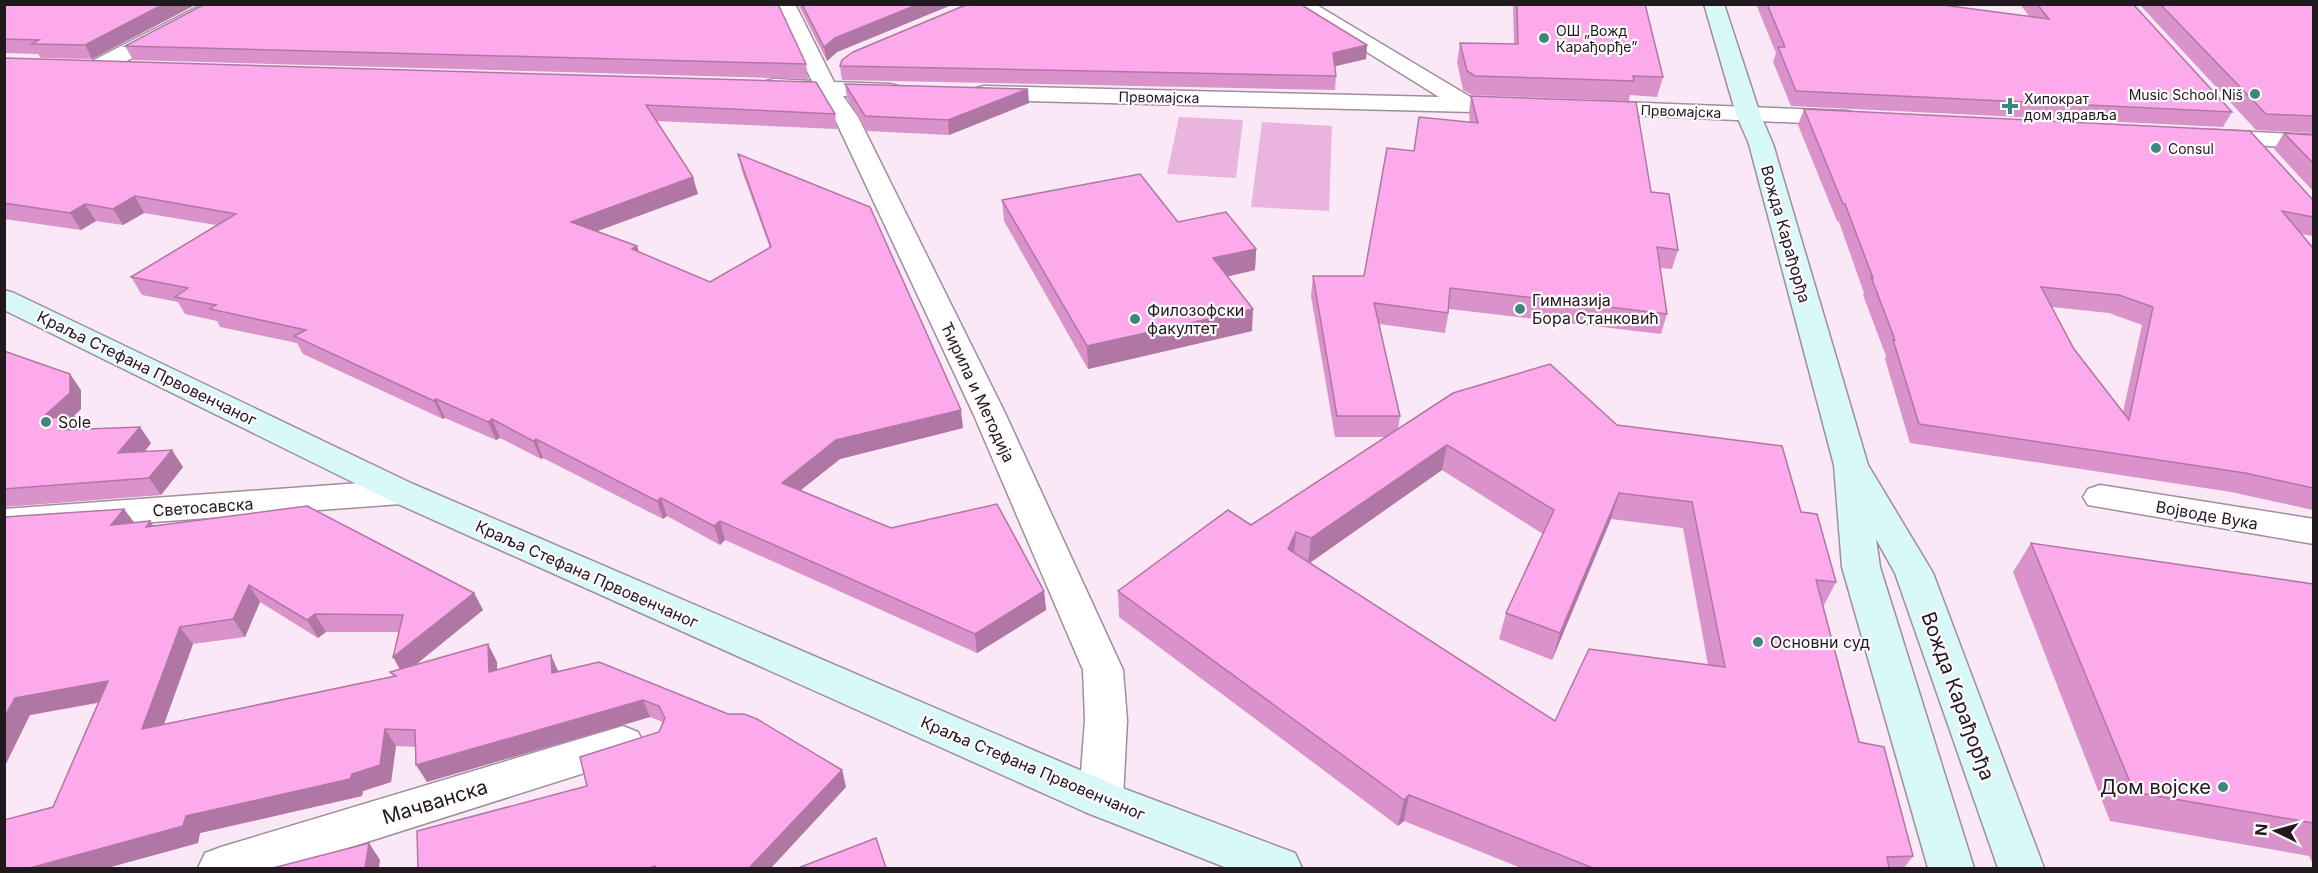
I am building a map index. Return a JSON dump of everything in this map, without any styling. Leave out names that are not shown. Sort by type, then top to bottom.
[{"type":"main road","name":"Вожда Карађорђа","points":[[1714,4],[1748,114],[1761,144],[1851,465],[1861,567],[1951,868]]},
{"type":"main road","name":"Краља Стефана Првовенчаног","points":[[4,298],[402,492],[1101,799],[1280,868]]},
{"type":"main road","name":"Вожда Карађорђа","points":[[1851,465],[1914,573],[2021,868]]},
{"type":"main road","name":"Краља Стефана Првовенчаног","points":[[1179,830],[1240,868]]},
{"type":"street","points":[[98,67],[219,4]]},
{"type":"street","name":"Ћирила и Методија","points":[[785,4],[831,77],[846,117],[989,413],[1103,670],[1106,720],[1101,799]]},
{"type":"street","points":[[1300,4],[1466,104]]},
{"type":"street","points":[[75,66],[145,68]]},
{"type":"street","points":[[749,85],[831,77],[910,91]]},
{"type":"street","name":"Првомајска","points":[[968,93],[1536,106]]},
{"type":"street","name":"Првомајска","points":[[1570,108],[1874,120]]},
{"type":"street","points":[[2228,119],[2267,160]]},
{"type":"street","points":[[2192,135],[2313,142]]},
{"type":"street","name":"Светосавска","points":[[4,521],[402,492]]},
{"type":"street","name":"Војводе Вука","points":[[2100,496],[2313,532]]},
{"type":"street","name":"Мачванска","points":[[221,868],[649,736]]},
{"type":"shaded area","points":[[1179,117],[1243,120],[1236,178],[1167,174]]},
{"type":"shaded area","points":[[1262,122],[1332,126],[1329,211],[1251,207]]},
{"type":"building","points":[[4,4],[164,4],[85,45],[32,44],[39,40],[4,39]]},
{"type":"building","points":[[205,4],[778,4],[806,64],[125,46]]},
{"type":"building","points":[[802,4],[919,4],[835,38],[824,47]]},
{"type":"building","points":[[968,4],[1300,4],[1367,45],[1333,53],[1336,76],[840,66],[842,60],[853,52]]},
{"type":"building","points":[[1517,4],[1645,4],[1663,77],[1633,76],[1634,81],[1475,76],[1467,71],[1460,43],[1518,44]]},
{"type":"building","points":[[1767,4],[1935,4],[2049,19],[2037,4],[2133,4],[2232,112],[1796,91],[1778,47],[1785,47]]},
{"type":"building","points":[[2160,4],[2313,4],[2313,116],[2266,114]]},
{"type":"building","points":[[4,58],[816,82],[835,114],[646,105],[693,177],[571,222],[637,246],[632,249],[710,282],[771,247],[738,154],[870,207],[961,410],[836,440],[782,483],[891,528],[997,504],[1044,591],[975,634],[720,521],[714,526],[661,498],[657,501],[492,419],[488,422],[436,399],[434,401],[294,336],[306,330],[210,309],[216,305],[175,297],[188,288],[131,277],[236,214],[135,196],[113,209],[85,204],[70,213],[4,203]]},
{"type":"building","points":[[845,84],[1028,89],[948,120],[865,116]]},
{"type":"building","points":[[1471,96],[1636,102],[1651,192],[1669,194],[1678,250],[1657,247],[1667,314],[1450,288],[1448,313],[1374,303],[1400,416],[1337,416],[1313,276],[1364,276],[1387,148],[1414,151],[1419,117],[1478,123]]},
{"type":"building","points":[[1804,109],[2250,131],[2313,200],[2313,217],[2282,211],[2313,248],[2313,488],[2245,473],[1919,424],[1893,340],[1895,340],[1845,204],[1843,204]],"holes":[[[2041,287],[2119,295],[2153,307],[2129,420],[2074,349]]]},
{"type":"building","points":[[2284,133],[2313,135],[2313,163]]},
{"type":"building","points":[[1140,174],[1178,222],[1226,212],[1256,249],[1213,258],[1253,309],[1087,346],[1002,200]]},
{"type":"building","points":[[4,351],[70,374],[70,393],[42,418],[74,417],[61,430],[140,427],[118,453],[172,450],[149,478],[4,489]]},
{"type":"building","points":[[1550,364],[1617,425],[1782,446],[1801,512],[1817,514],[1836,582],[1816,580],[1859,742],[1884,747],[1913,856],[1887,857],[1889,868],[1593,868],[1409,795],[1404,800],[1118,591],[1228,510],[1251,525],[1453,393]],"holes":[[[1447,445],[1554,510],[1506,613],[1560,633],[1619,493],[1692,502],[1725,667],[1589,649],[1555,721],[1288,549],[1296,532],[1311,538]]]},
{"type":"building","points":[[307,506],[474,593],[393,657],[403,615],[315,614],[307,620],[249,585],[233,619],[180,627],[142,729],[396,676],[390,672],[488,644],[489,672],[551,655],[552,673],[599,662],[728,714],[744,714],[757,719],[842,770],[749,868],[655,868],[655,866],[649,868],[418,868],[417,831],[587,786],[580,757],[659,732],[665,718],[659,706],[643,700],[416,765],[415,730],[385,729],[380,765],[352,774],[350,779],[186,816],[183,826],[30,868],[4,868],[4,820],[53,807],[108,681],[15,698],[4,718],[4,517],[124,509],[111,525],[150,521],[146,527]]},
{"type":"building","points":[[2031,543],[2313,584],[2313,823],[2134,792]]},
{"type":"building","points":[[876,838],[886,868],[798,868]]},
{"type":"building","points":[[369,843],[365,868],[273,868]]},
{"type":"place","name":"ОШ „Вожд Карађорђе”","points":[[1544,38]]},
{"type":"place","name":"Music School Niš","points":[[2255,94]]},
{"type":"place","name":"Хипократ дом здравља","points":[[2010,106]]},
{"type":"place","name":"Consul","points":[[2156,148]]},
{"type":"place","name":"Гимназија Бора Станковић","points":[[1520,309]]},
{"type":"place","name":"Филозофски факултет","points":[[1135,319]]},
{"type":"place","name":"Sole","points":[[46,422]]},
{"type":"place","name":"Основни суд","points":[[1758,642]]},
{"type":"place","name":"Дом војске","points":[[2223,787]]}]
